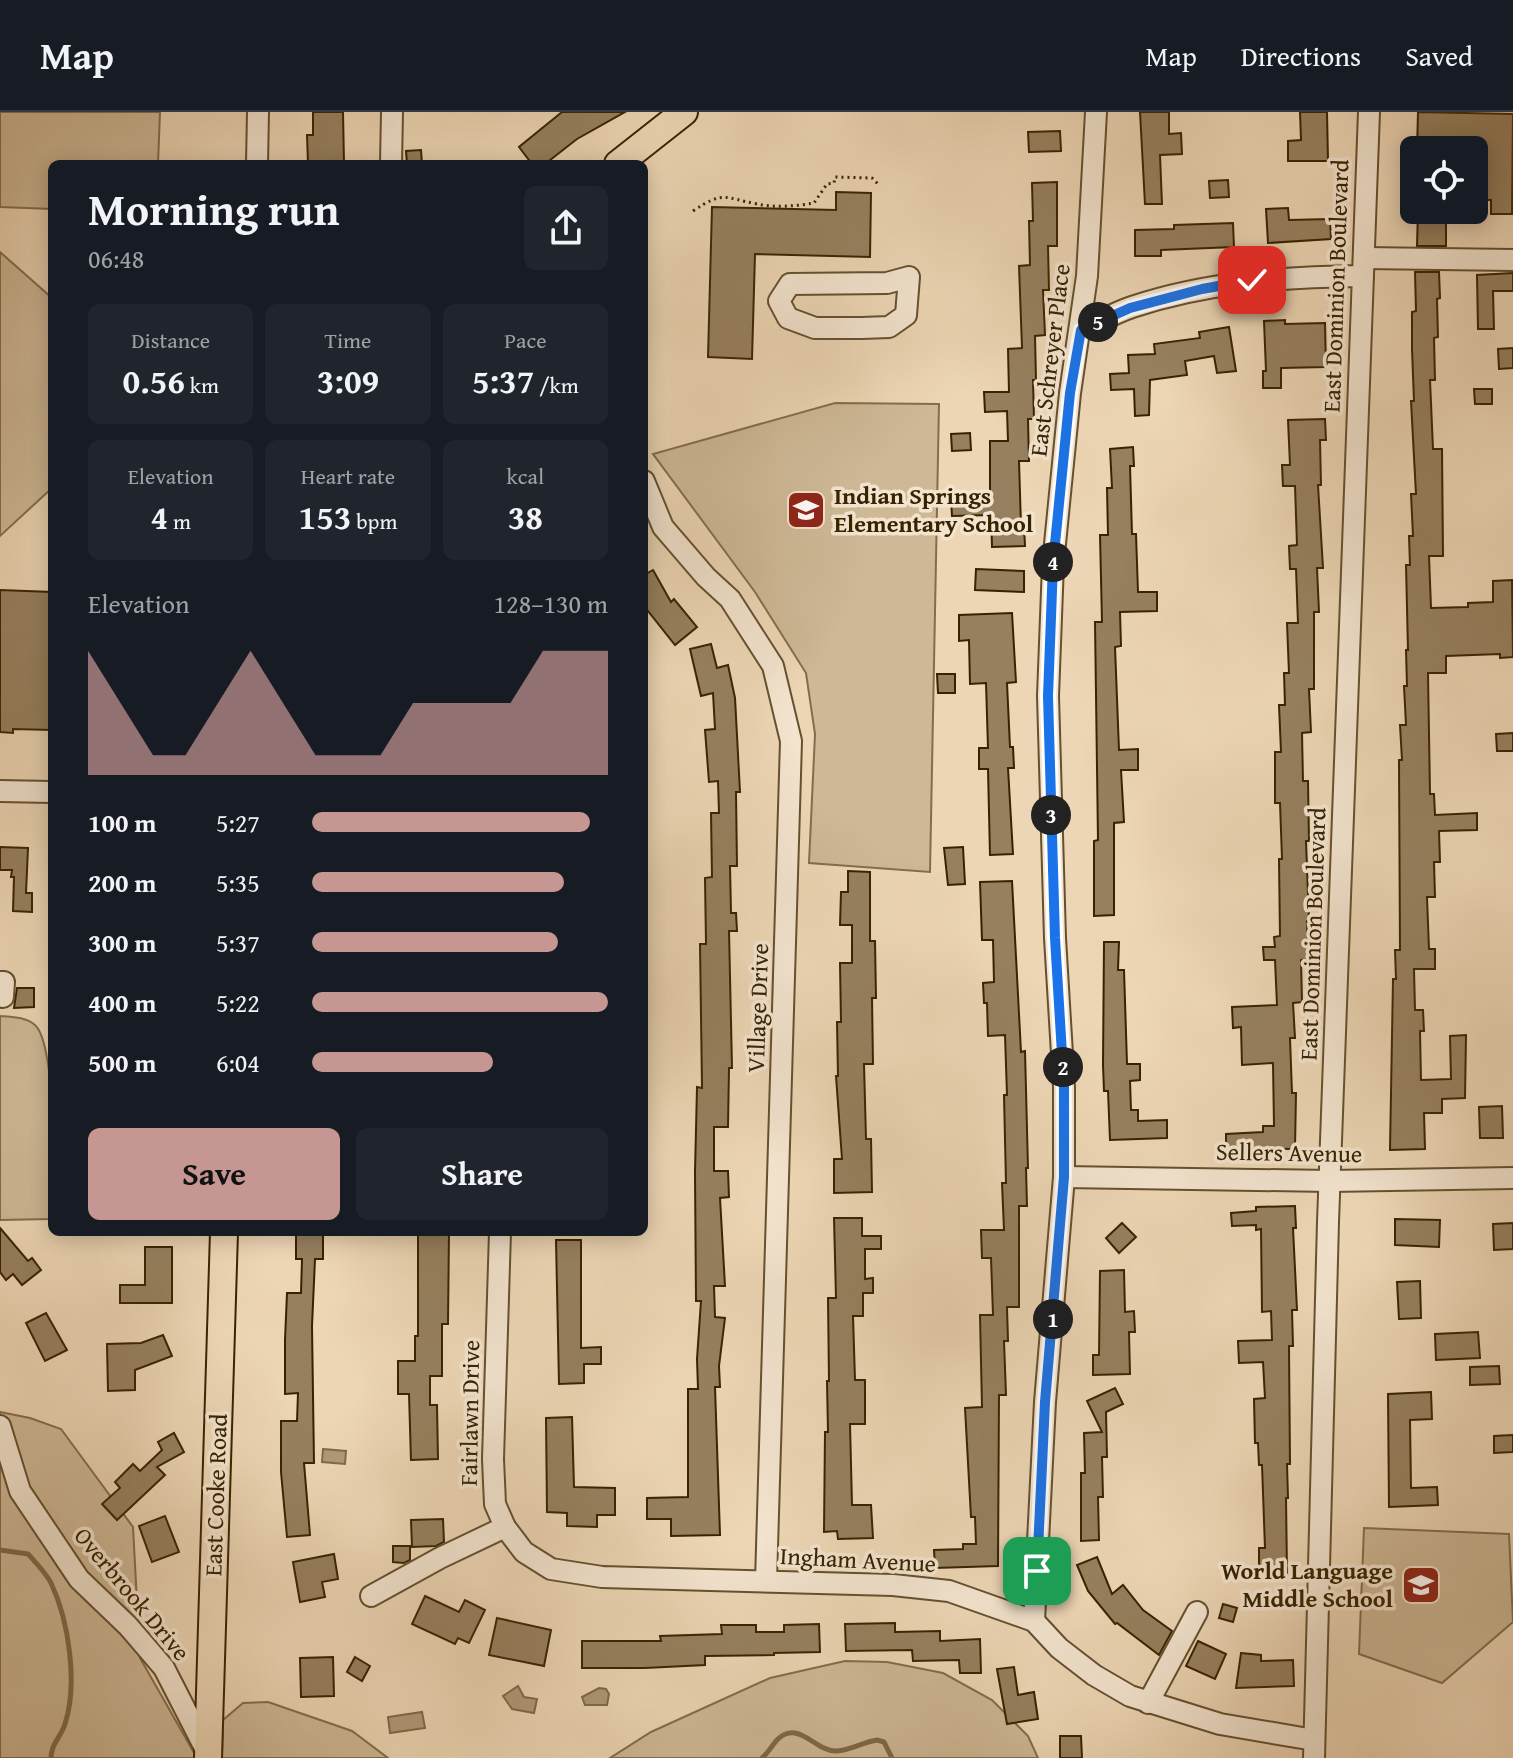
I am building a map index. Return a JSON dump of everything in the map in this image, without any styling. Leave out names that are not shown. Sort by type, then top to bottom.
[{"type":"main road","points":[[623,160],[684,112]]},
{"type":"main road","name":"East Cooke Road","points":[[208,1755],[224,1236]]},
{"type":"street","points":[[257,160],[258,112]]},
{"type":"street","points":[[391,160],[392,112]]},
{"type":"street","name":"East Schreyer Place","points":[[1034,1621],[1045,1402],[1064,1177],[1064,1087],[1055,938],[1048,696],[1053,564],[1070,393],[1081,330],[1090,241],[1096,112]]},
{"type":"street","name":"East Dominion Boulevard","points":[[1314,1749],[1330,1181],[1369,112]]},
{"type":"street","points":[[1081,330],[1130,308],[1202,289],[1364,267],[1513,260]]},
{"type":"street","points":[[909,277],[906,315],[889,327],[815,328],[788,318],[779,301],[790,284],[887,283],[909,277]]},
{"type":"street","name":"Village Drive","points":[[648,496],[663,527],[706,577],[730,599],[773,666],[791,741],[766,1581]]},
{"type":"street","points":[[0,791],[48,792]]},
{"type":"street","name":"Sellers Avenue","points":[[1064,1177],[1330,1181],[1513,1178]]},
{"type":"street","name":"Fairlawn Drive","points":[[500,1236],[493,1480],[495,1504],[505,1527],[524,1552],[551,1569],[602,1577]]},
{"type":"street","name":"Overbrook Drive","points":[[0,1426],[20,1491],[79,1579],[128,1626],[164,1668],[208,1755]]},
{"type":"street","points":[[371,1596],[478,1538],[505,1527]]},
{"type":"street","name":"Ingham Avenue","points":[[602,1577],[893,1585],[949,1591],[1034,1621],[1059,1648],[1094,1675],[1130,1696],[1314,1749]]},
{"type":"street","points":[[1148,1703],[1197,1612]]},
{"type":"path","points":[[693,211],[707,201],[724,196],[758,205],[814,203],[827,184],[834,183],[835,177],[872,178],[879,185]]},
{"type":"shaded area","points":[[0,112],[160,112],[158,160],[48,160],[48,209],[0,207]]},
{"type":"shaded area","points":[[0,252],[48,294],[48,492],[0,536]]},
{"type":"shaded area","points":[[835,403],[939,404],[930,872],[809,863],[815,734],[806,673],[755,592],[653,454]]},
{"type":"shaded area","points":[[0,1016],[19,1018],[35,1025],[47,1059],[48,1219],[0,1220]]},
{"type":"shaded area","points":[[0,1412],[61,1429],[133,1527],[140,1658],[197,1758],[0,1758]]},
{"type":"shaded area","points":[[323,1449],[346,1451],[345,1464],[322,1462]]},
{"type":"shaded area","points":[[1364,1528],[1509,1534],[1513,1622],[1442,1683],[1359,1654]]},
{"type":"shaded area","points":[[845,1661],[887,1662],[943,1673],[992,1700],[1028,1736],[1038,1758],[610,1758],[651,1732],[770,1678]]},
{"type":"shaded area","points":[[518,1686],[524,1697],[537,1699],[534,1713],[512,1709],[503,1696]]},
{"type":"shaded area","points":[[599,1688],[606,1689],[609,1694],[607,1705],[585,1705],[582,1697]]},
{"type":"shaded area","points":[[268,1702],[352,1731],[388,1758],[222,1758],[223,1720],[243,1703]]},
{"type":"shaded area","points":[[422,1712],[425,1728],[390,1733],[388,1717]]},
{"type":"building","points":[[313,112],[343,112],[344,160],[308,160],[307,135],[313,135]]},
{"type":"building","points":[[562,112],[625,112],[577,139],[550,160],[529,160],[519,147]]},
{"type":"building","points":[[1140,112],[1169,112],[1169,134],[1181,133],[1182,154],[1160,155],[1162,204],[1145,204]]},
{"type":"building","points":[[1300,112],[1327,112],[1328,161],[1288,161],[1288,141],[1301,140]]},
{"type":"building","points":[[1418,112],[1513,114],[1512,214],[1491,214],[1491,200],[1488,200],[1488,136],[1417,136]]},
{"type":"building","points":[[1060,131],[1061,151],[1029,152],[1028,132]]},
{"type":"building","points":[[421,150],[422,160],[407,160],[406,151]]},
{"type":"building","points":[[1228,180],[1229,197],[1210,198],[1209,181]]},
{"type":"building","points":[[1057,182],[1057,246],[1048,246],[1049,290],[1043,290],[1045,335],[1035,336],[1036,380],[1033,380],[1034,419],[1028,419],[1029,461],[1019,461],[1021,526],[1024,526],[1025,546],[992,547],[991,515],[952,516],[951,500],[990,498],[990,441],[1008,441],[1007,411],[985,412],[984,392],[1009,392],[1008,349],[1022,348],[1019,266],[1030,265],[1032,183]]},
{"type":"building","points":[[836,192],[871,193],[870,257],[755,254],[752,359],[708,357],[712,207],[836,210]]},
{"type":"building","points":[[1288,208],[1289,220],[1330,219],[1331,239],[1268,243],[1266,209]]},
{"type":"building","points":[[1233,223],[1234,247],[1161,250],[1161,256],[1135,256],[1135,230]]},
{"type":"building","points":[[1418,224],[1446,224],[1446,246],[1417,246]]},
{"type":"building","points":[[1415,272],[1439,272],[1438,337],[1434,338],[1435,380],[1430,380],[1433,449],[1442,449],[1443,556],[1429,556],[1431,608],[1468,607],[1468,603],[1493,602],[1493,581],[1512,580],[1513,657],[1500,658],[1500,654],[1446,656],[1446,673],[1428,673],[1430,794],[1434,794],[1435,815],[1477,813],[1477,830],[1439,831],[1440,862],[1434,862],[1435,897],[1427,897],[1429,949],[1435,949],[1435,969],[1414,969],[1415,1010],[1423,1010],[1421,1080],[1451,1079],[1450,1036],[1466,1035],[1465,1098],[1442,1099],[1442,1113],[1424,1113],[1425,1149],[1390,1150],[1393,979],[1396,979],[1395,950],[1400,950],[1399,760],[1402,760],[1400,725],[1406,725],[1406,565],[1410,565],[1409,536],[1413,536],[1411,494],[1416,494],[1411,401],[1414,401],[1412,312],[1416,311]]},
{"type":"building","points":[[1513,273],[1513,291],[1493,291],[1494,329],[1478,329],[1477,275]]},
{"type":"building","points":[[1285,320],[1285,324],[1325,323],[1326,367],[1281,368],[1281,388],[1263,388],[1263,371],[1266,371],[1264,321]]},
{"type":"building","points":[[1229,327],[1236,371],[1217,373],[1214,356],[1185,361],[1187,375],[1150,380],[1149,415],[1135,416],[1134,389],[1111,390],[1110,374],[1129,373],[1128,355],[1155,354],[1154,344],[1200,338],[1199,332]]},
{"type":"building","points":[[1513,348],[1513,368],[1499,369],[1498,349]]},
{"type":"building","points":[[1474,389],[1492,389],[1492,404],[1475,404]]},
{"type":"building","points":[[1325,419],[1326,440],[1320,440],[1321,485],[1318,485],[1323,568],[1317,568],[1319,612],[1314,612],[1314,689],[1309,689],[1311,732],[1302,733],[1303,781],[1308,781],[1309,841],[1306,841],[1309,920],[1308,959],[1301,960],[1302,1002],[1293,1003],[1295,1038],[1290,1038],[1292,1093],[1296,1093],[1295,1149],[1226,1148],[1226,1134],[1263,1132],[1263,1126],[1274,1126],[1273,1063],[1242,1065],[1241,1027],[1233,1028],[1232,1007],[1277,1005],[1275,960],[1264,960],[1263,947],[1275,947],[1274,937],[1280,936],[1279,859],[1282,859],[1280,803],[1275,803],[1275,752],[1281,752],[1279,705],[1285,705],[1284,673],[1289,673],[1287,623],[1298,623],[1296,569],[1290,569],[1289,546],[1297,545],[1295,486],[1283,486],[1282,465],[1290,465],[1288,420]]},
{"type":"building","points":[[970,433],[971,450],[952,451],[951,434]]},
{"type":"building","points":[[1133,447],[1134,466],[1130,466],[1132,534],[1136,534],[1138,592],[1157,592],[1157,611],[1120,612],[1121,646],[1115,647],[1119,750],[1138,749],[1138,770],[1121,770],[1124,822],[1114,823],[1114,915],[1094,916],[1094,841],[1098,840],[1095,622],[1102,622],[1100,535],[1108,535],[1107,488],[1112,488],[1110,449]]},
{"type":"building","points":[[976,569],[1024,571],[1024,592],[975,590]]},
{"type":"building","points":[[653,570],[671,602],[674,599],[697,627],[675,645],[648,611],[648,573]]},
{"type":"building","points":[[0,590],[48,592],[48,730],[13,729],[13,733],[0,732]]},
{"type":"building","points":[[1012,613],[1016,682],[1007,683],[1014,768],[1008,768],[1013,854],[990,855],[988,769],[979,769],[979,748],[988,748],[986,683],[970,684],[969,640],[959,641],[959,615]]},
{"type":"building","points":[[711,644],[717,668],[728,665],[735,698],[740,792],[736,792],[737,866],[730,866],[731,913],[736,913],[737,931],[729,931],[732,1068],[729,1068],[728,1127],[714,1127],[714,1171],[728,1171],[729,1197],[720,1198],[725,1286],[714,1286],[715,1317],[725,1318],[719,1366],[720,1387],[715,1387],[720,1535],[671,1536],[671,1519],[647,1519],[647,1498],[688,1497],[688,1389],[698,1389],[701,1301],[696,1301],[695,1172],[697,1087],[702,1088],[700,944],[706,944],[705,878],[712,877],[711,813],[719,813],[718,781],[709,782],[705,730],[715,729],[713,693],[701,696],[690,649]]},
{"type":"building","points":[[937,674],[955,674],[955,693],[938,693]]},
{"type":"building","points":[[1513,733],[1513,751],[1497,751],[1496,734]]},
{"type":"building","points":[[0,847],[28,848],[26,893],[32,893],[32,912],[13,911],[14,877],[11,877],[12,870],[0,870]]},
{"type":"building","points":[[963,847],[965,884],[948,885],[944,848]]},
{"type":"building","points":[[848,871],[870,872],[870,941],[875,941],[876,998],[872,998],[873,1064],[864,1064],[866,1139],[871,1139],[872,1192],[834,1193],[834,1159],[842,1159],[836,1076],[837,1022],[841,1022],[840,963],[852,963],[852,925],[840,925],[841,892],[848,892]]},
{"type":"building","points":[[1012,881],[1021,1052],[1025,1051],[1028,1168],[1027,1206],[1019,1206],[1019,1307],[1007,1307],[1008,1341],[1004,1341],[1006,1395],[999,1395],[998,1566],[935,1568],[934,1550],[963,1549],[963,1544],[976,1544],[975,1517],[971,1517],[965,1408],[982,1407],[980,1315],[993,1315],[991,1258],[982,1258],[981,1230],[1004,1230],[1002,1183],[1006,1183],[1004,1095],[1007,1095],[1005,1035],[988,1036],[983,983],[994,982],[993,940],[982,940],[980,882]]},
{"type":"building","points":[[1104,942],[1119,942],[1118,970],[1124,970],[1127,1064],[1140,1064],[1140,1080],[1130,1081],[1131,1110],[1138,1110],[1138,1121],[1167,1120],[1167,1138],[1110,1140],[1108,1091],[1104,1091],[1103,1065]]},
{"type":"building","points":[[17,988],[34,988],[34,1007],[14,1008]]},
{"type":"building","points":[[1502,1106],[1503,1138],[1480,1138],[1479,1107]]},
{"type":"building","points":[[1295,1206],[1296,1228],[1293,1228],[1297,1310],[1292,1310],[1293,1346],[1289,1346],[1287,1573],[1259,1572],[1259,1548],[1265,1548],[1262,1465],[1259,1465],[1258,1443],[1255,1443],[1254,1399],[1265,1398],[1263,1362],[1239,1363],[1238,1341],[1272,1340],[1271,1311],[1262,1312],[1261,1229],[1256,1230],[1256,1225],[1232,1226],[1231,1213],[1256,1211],[1256,1207]]},
{"type":"building","points":[[834,1218],[862,1218],[862,1236],[881,1236],[881,1249],[865,1249],[865,1279],[873,1278],[873,1293],[863,1293],[863,1316],[853,1316],[855,1380],[865,1380],[865,1424],[850,1424],[852,1505],[871,1505],[873,1538],[838,1539],[837,1531],[824,1532],[829,1381],[828,1298],[836,1298]]},
{"type":"building","points":[[1395,1219],[1440,1220],[1439,1247],[1395,1245]]},
{"type":"building","points":[[1122,1223],[1136,1237],[1119,1253],[1106,1238]]},
{"type":"building","points":[[1513,1223],[1513,1249],[1494,1250],[1493,1224]]},
{"type":"building","points":[[0,1228],[28,1261],[32,1258],[41,1270],[22,1285],[13,1274],[6,1280],[0,1272]]},
{"type":"building","points":[[296,1236],[323,1236],[323,1259],[315,1259],[312,1326],[314,1463],[304,1463],[310,1535],[287,1537],[281,1472],[281,1421],[297,1421],[298,1393],[285,1394],[287,1293],[301,1293],[302,1259],[296,1259]]},
{"type":"building","points":[[418,1236],[449,1236],[448,1324],[442,1324],[442,1376],[430,1376],[430,1405],[437,1405],[438,1459],[411,1460],[409,1394],[398,1394],[398,1361],[415,1361],[415,1336],[418,1336]]},
{"type":"building","points":[[556,1240],[581,1240],[581,1348],[601,1347],[601,1364],[584,1364],[584,1383],[559,1384]]},
{"type":"building","points":[[145,1247],[172,1247],[172,1303],[120,1303],[120,1285],[145,1285]]},
{"type":"building","points":[[1124,1270],[1125,1312],[1134,1311],[1135,1332],[1129,1332],[1130,1374],[1093,1375],[1093,1355],[1099,1355],[1100,1271]]},
{"type":"building","points":[[1420,1281],[1421,1318],[1399,1319],[1397,1282]]},
{"type":"building","points":[[46,1313],[67,1350],[45,1361],[26,1323]]},
{"type":"building","points":[[1478,1332],[1480,1358],[1436,1360],[1435,1334]]},
{"type":"building","points":[[163,1335],[172,1356],[135,1370],[135,1390],[108,1391],[107,1344],[141,1343]]},
{"type":"building","points":[[1499,1366],[1500,1384],[1470,1385],[1470,1367]]},
{"type":"building","points":[[1115,1388],[1123,1404],[1106,1412],[1107,1457],[1102,1457],[1103,1497],[1098,1497],[1099,1540],[1081,1541],[1084,1433],[1102,1432],[1087,1401]]},
{"type":"building","points":[[1431,1392],[1432,1419],[1410,1420],[1411,1488],[1437,1487],[1438,1505],[1389,1507],[1388,1394]]},
{"type":"building","points":[[572,1417],[574,1487],[615,1488],[615,1515],[597,1515],[597,1527],[567,1526],[567,1513],[547,1512],[546,1418]]},
{"type":"building","points":[[174,1433],[184,1452],[157,1467],[165,1475],[117,1520],[102,1504],[120,1488],[115,1482],[133,1464],[140,1471],[162,1450],[158,1442]]},
{"type":"building","points":[[1513,1435],[1513,1452],[1494,1453],[1494,1436]]},
{"type":"building","points":[[165,1516],[179,1552],[152,1562],[139,1526]]},
{"type":"building","points":[[443,1519],[444,1542],[436,1546],[412,1547],[411,1520]]},
{"type":"building","points":[[393,1546],[410,1546],[410,1560],[393,1562]]},
{"type":"building","points":[[334,1554],[338,1579],[322,1582],[325,1597],[300,1602],[293,1562]]},
{"type":"building","points":[[1097,1557],[1112,1594],[1123,1585],[1143,1610],[1172,1631],[1159,1655],[1115,1624],[1088,1591],[1077,1565]]},
{"type":"building","points":[[425,1596],[459,1612],[465,1600],[485,1610],[469,1643],[458,1638],[455,1644],[412,1624]]},
{"type":"building","points":[[1223,1604],[1237,1608],[1233,1622],[1219,1618]]},
{"type":"building","points":[[497,1618],[551,1630],[544,1666],[489,1655]]},
{"type":"building","points":[[895,1623],[895,1632],[940,1631],[940,1641],[980,1639],[981,1673],[960,1673],[959,1660],[913,1661],[912,1650],[846,1651],[845,1624]]},
{"type":"building","points":[[819,1624],[820,1652],[705,1656],[705,1665],[582,1668],[582,1641],[661,1641],[660,1636],[722,1634],[721,1625],[756,1625],[756,1632],[784,1632],[784,1625]]},
{"type":"building","points":[[1198,1641],[1226,1654],[1215,1679],[1186,1666]]},
{"type":"building","points":[[1241,1653],[1261,1655],[1261,1661],[1293,1660],[1294,1686],[1236,1688]]},
{"type":"building","points":[[333,1657],[334,1696],[301,1697],[300,1658]]},
{"type":"building","points":[[355,1657],[370,1666],[362,1681],[347,1672]]},
{"type":"building","points":[[1014,1667],[1018,1695],[1034,1692],[1038,1719],[1007,1724],[997,1669]]},
{"type":"building","points":[[1060,1736],[1081,1736],[1082,1758],[1060,1758]]},
{"type":"waterway","points":[[0,1550],[28,1554],[49,1579],[63,1615],[70,1653],[71,1690],[65,1724],[51,1758]]},
{"type":"waterway","points":[[762,1758],[778,1739],[793,1733],[835,1751],[877,1740],[884,1742],[892,1758]]},
{"type":"place","name":"Indian Springs Elementary School","points":[[806,510]]},
{"type":"place","name":"World Language Middle School","points":[[1421,1585]]},
{"type":"route","points":[[1037,1571],[1045,1402],[1064,1177],[1064,1087],[1055,938],[1048,696],[1053,564],[1070,393],[1081,330],[1130,308],[1202,289],[1252,280]]}]
